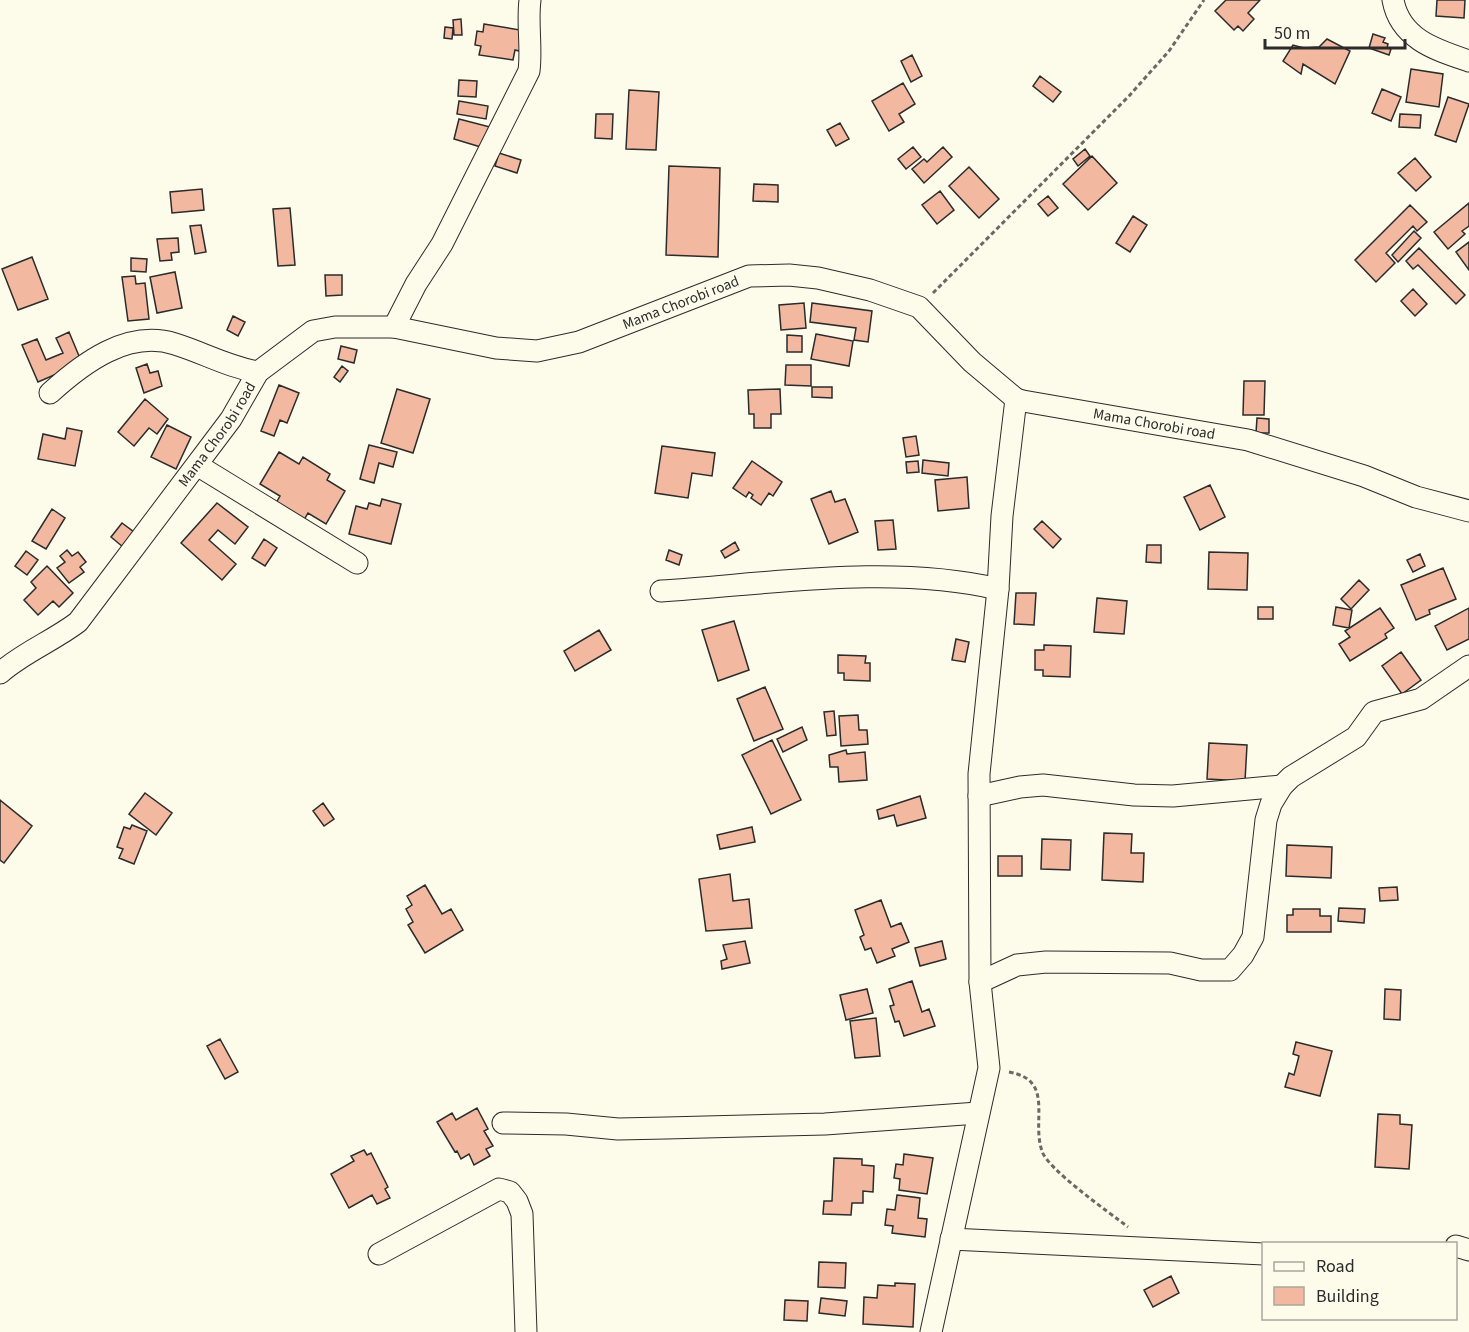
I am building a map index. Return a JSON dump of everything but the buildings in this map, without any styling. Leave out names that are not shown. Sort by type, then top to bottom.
[{"type":"street","points":[[393,327],[416,284],[442,244],[529,71],[532,45],[528,19],[531,0]]},
{"type":"street","points":[[1393,0],[1400,22],[1418,40],[1469,62]]},
{"type":"street","name":"Mama Chorobi road","points":[[0,673],[18,657],[60,636],[78,622],[231,419],[258,372],[314,331],[335,327],[393,327],[496,348],[537,351],[579,342],[734,280],[758,276],[789,275],[845,283],[919,307],[972,362],[1016,399],[1248,440],[1364,476],[1427,501],[1469,511]]},
{"type":"street","points":[[50,393],[83,365],[136,341],[147,339],[177,345],[236,368],[258,372]]},
{"type":"street","points":[[931,1332],[989,1068],[980,982],[979,796],[998,589],[1002,516],[1016,399]]},
{"type":"street","points":[[197,465],[357,563]]},
{"type":"street","points":[[661,591],[889,576],[950,579],[998,589]]},
{"type":"street","points":[[980,982],[1017,965],[1046,962],[1170,963],[1201,970],[1230,970],[1253,937],[1266,820],[1271,804],[1282,786],[1292,777],[1356,737],[1374,712],[1421,699],[1469,666]]},
{"type":"street","points":[[979,796],[1043,785],[1112,793],[1173,796],[1282,786]]},
{"type":"street","points":[[502,1123],[566,1124],[618,1129],[666,1128],[825,1124],[978,1113]]},
{"type":"street","points":[[379,1254],[499,1189],[510,1192],[517,1201],[522,1214],[526,1332]]},
{"type":"street","points":[[951,1239],[1262,1254]]},
{"type":"path","points":[[919,307],[977,252],[1129,96],[1169,51],[1204,0]]},
{"type":"path","points":[[989,1068],[1022,1074],[1034,1086],[1039,1097],[1042,1153],[1053,1167],[1154,1249]]}]
